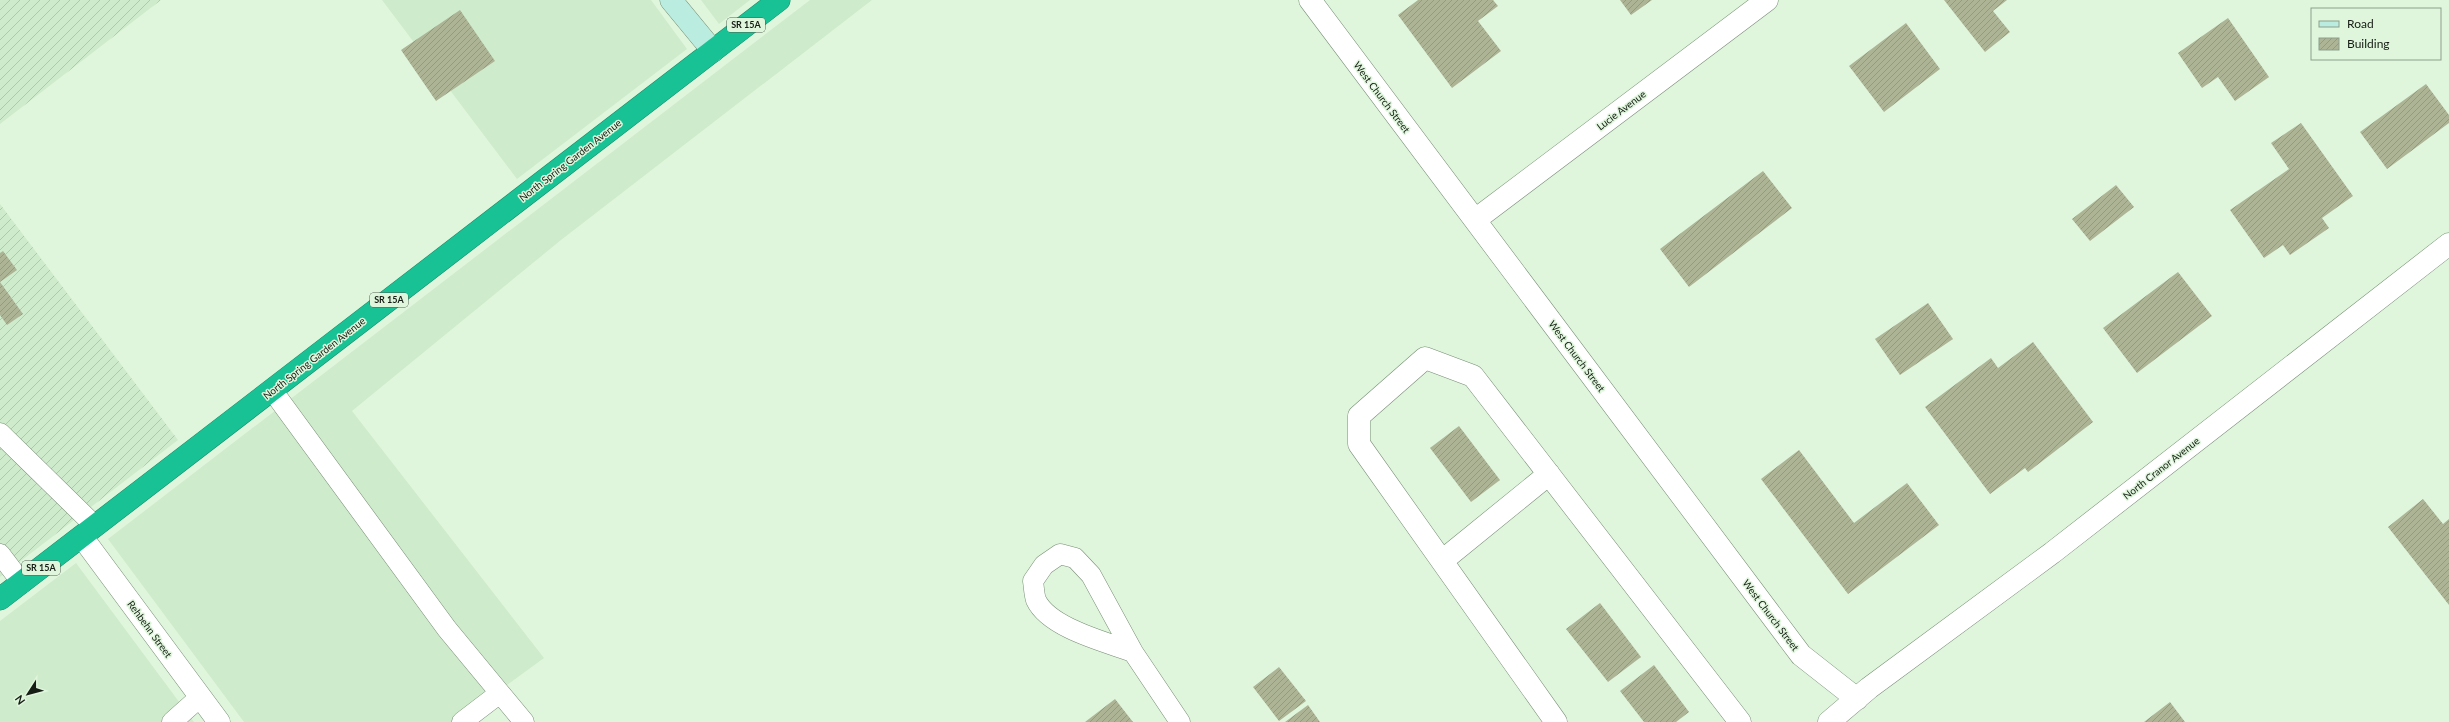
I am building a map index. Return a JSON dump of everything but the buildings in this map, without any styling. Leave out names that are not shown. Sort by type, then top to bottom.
[{"type":"highway","name":"North Spring Garden Avenue","points":[[0,599],[779,0]]},
{"type":"street","points":[[671,0],[713,51]]},
{"type":"street","name":"West Church Street","points":[[1310,0],[1801,655],[1863,694]]},
{"type":"street","name":"Lucie Avenue","points":[[1475,220],[1767,0]]},
{"type":"street","name":"North Cranor Avenue","points":[[1829,722],[1863,694],[2052,553],[2449,244]]},
{"type":"street","points":[[1556,722],[1359,444],[1359,416],[1425,358],[1473,376],[1740,722]]},
{"type":"street","points":[[1442,561],[1549,474]]},
{"type":"street","name":"Rehbehn Street","points":[[88,531],[200,697],[219,722]]},
{"type":"lane","points":[[272,390],[447,629],[524,722]]},
{"type":"lane","points":[[0,433],[88,531]]},
{"type":"lane","points":[[0,554],[22,583]]},
{"type":"lane","points":[[1133,652],[1071,629],[1050,617],[1036,600],[1033,581],[1044,565],[1060,554],[1075,558],[1091,575],[1133,652],[1180,722]]},
{"type":"lane","points":[[462,722],[500,692]]},
{"type":"lane","points":[[172,722],[200,697]]},
{"type":"shaded area","points":[[0,0],[161,0],[0,124]]},
{"type":"shaded area","points":[[382,0],[651,0],[687,49],[517,179]]},
{"type":"shaded area","points":[[701,0],[750,0],[719,24]]},
{"type":"shaded area","points":[[810,0],[872,0],[561,240],[352,411],[544,658],[456,722],[244,722],[108,539]]},
{"type":"shaded area","points":[[0,204],[178,440],[0,577]]},
{"type":"shaded area","points":[[76,563],[194,722],[0,722],[0,621]]}]
